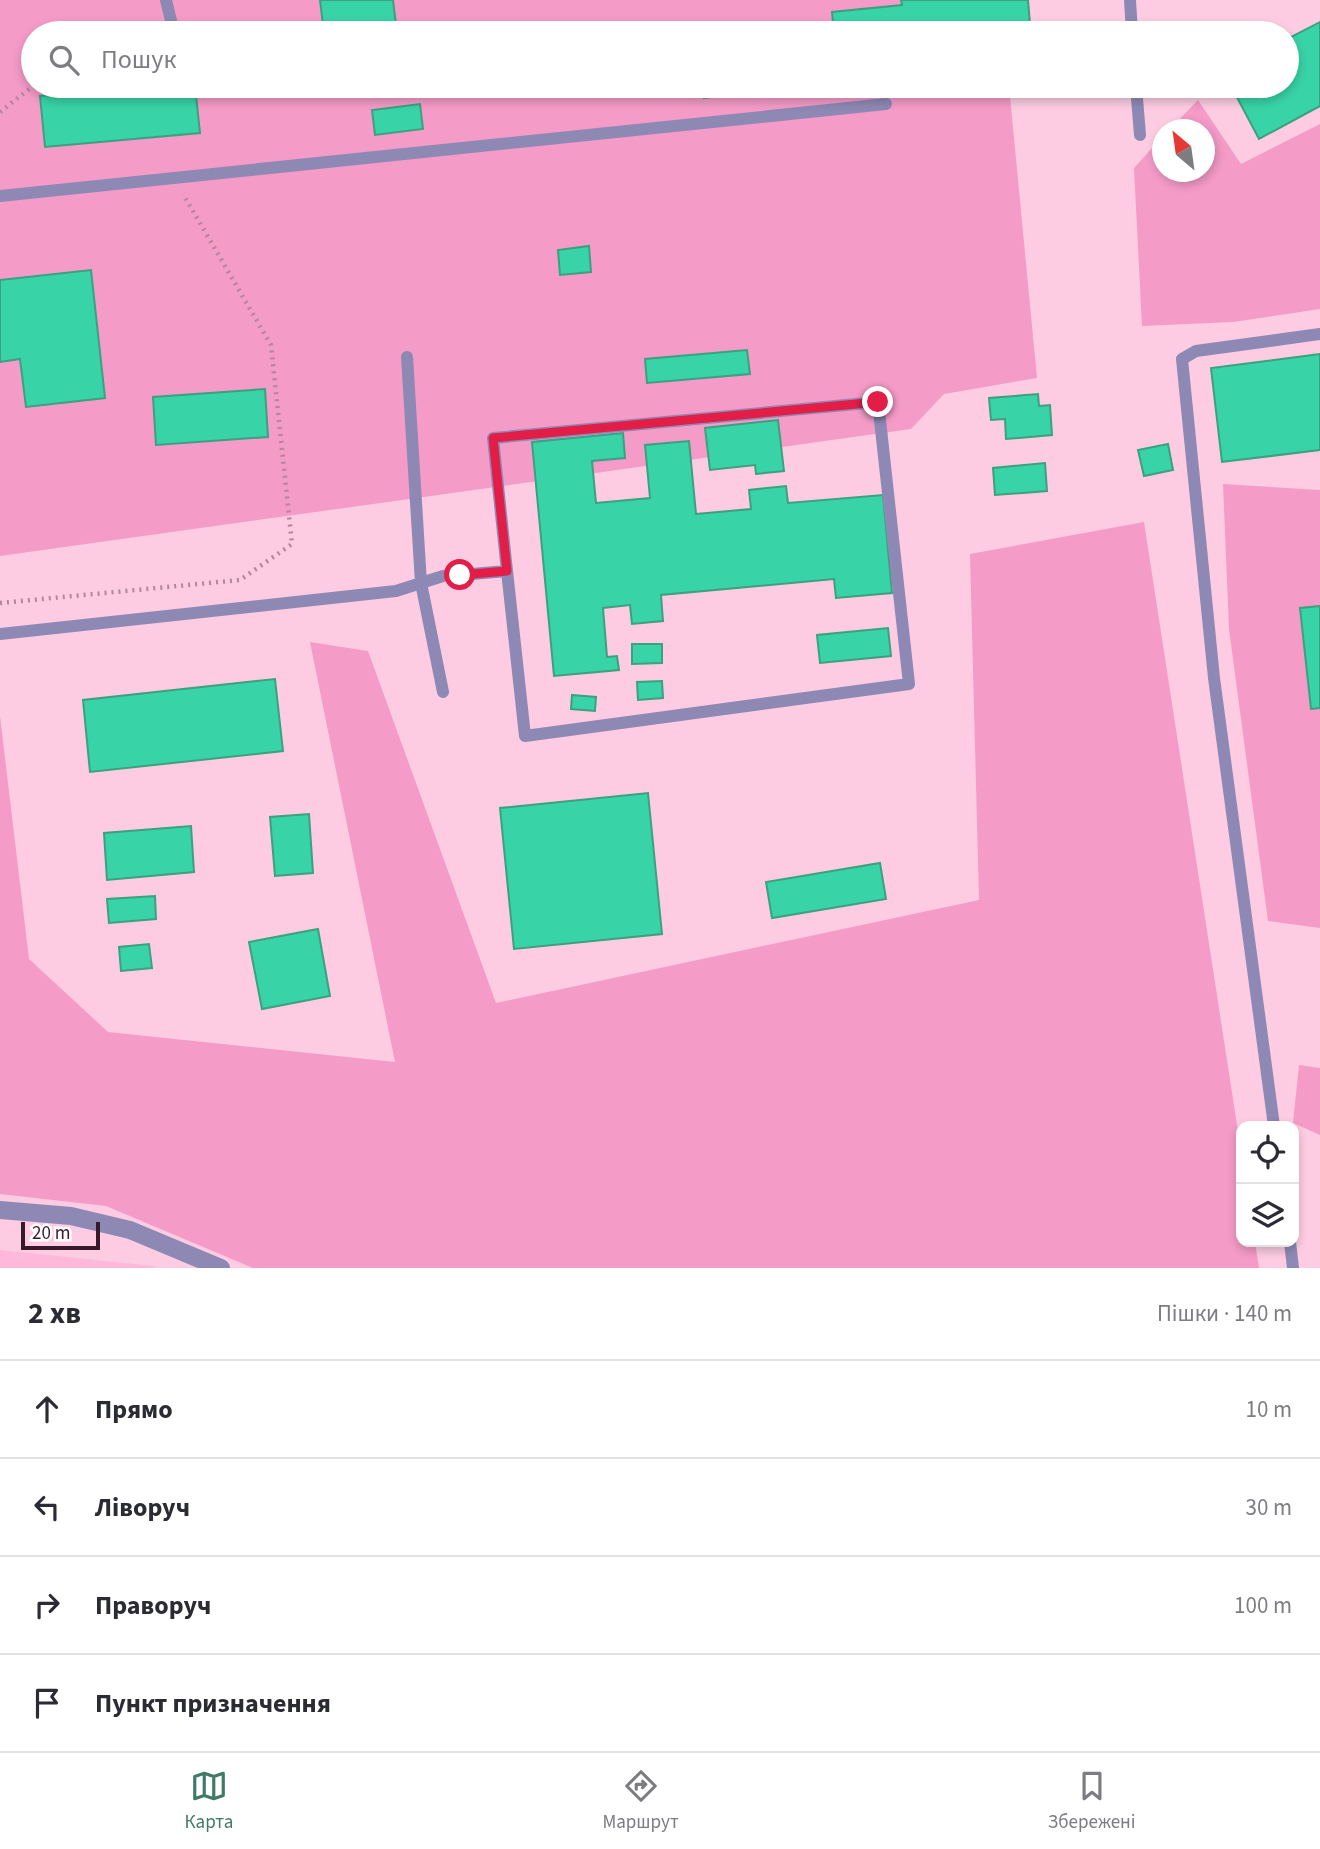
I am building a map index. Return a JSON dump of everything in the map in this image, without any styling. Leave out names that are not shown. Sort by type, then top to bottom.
[{"type":"street","points":[[0,1210],[71,1216],[131,1230],[220,1268]]},
{"type":"lane","points":[[166,0],[171,21]]},
{"type":"lane","points":[[1130,0],[1131,21]]},
{"type":"lane","points":[[1137,98],[1140,135]]},
{"type":"lane","points":[[0,196],[886,104]]},
{"type":"lane","points":[[1273,1121],[1213,678],[1182,359],[1196,351],[1320,334]]},
{"type":"lane","points":[[407,357],[421,583],[443,692]]},
{"type":"lane","points":[[878,402],[909,684],[525,736],[507,571],[493,438],[878,402]]},
{"type":"lane","points":[[460,575],[507,571]]},
{"type":"lane","points":[[0,634],[396,591],[443,576]]},
{"type":"lane","points":[[1291,1247],[1293,1268]]},
{"type":"path","points":[[0,112],[21,95]]},
{"type":"path","points":[[0,603],[240,580],[292,544],[271,345],[173,178]]},
{"type":"shaded area","points":[[0,0],[1000,0],[1003,21],[21,21],[21,98],[1010,98],[1037,378],[944,394],[911,429],[0,556]]},
{"type":"shaded area","points":[[1198,100],[1211,119],[1180,119]]},
{"type":"shaded area","points":[[1320,124],[1320,309],[1233,322],[1142,326],[1134,168],[1152,148],[1152,182],[1215,182],[1215,125],[1241,164]]},
{"type":"shaded area","points":[[1223,484],[1320,490],[1320,928],[1268,921],[1229,629]]},
{"type":"shaded area","points":[[1144,522],[1236,1121],[1236,1247],[1256,1247],[1259,1268],[253,1268],[106,1206],[0,1194],[0,716],[29,959],[108,1032],[395,1062],[310,642],[368,651],[496,1003],[979,900],[970,554]]},
{"type":"shaded area","points":[[1299,1065],[1320,1068],[1320,1135],[1299,1126],[1299,1121],[1293,1121]]},
{"type":"shaded area","points":[[0,1250],[153,1266],[156,1268],[0,1268]]},
{"type":"building","points":[[320,0],[393,0],[396,21],[323,21]]},
{"type":"building","points":[[901,0],[1028,0],[1030,21],[833,21],[832,12],[902,5]]},
{"type":"building","points":[[1320,22],[1320,106],[1259,139],[1237,98],[1299,98],[1299,33]]},
{"type":"building","points":[[40,98],[196,98],[200,133],[45,147]]},
{"type":"building","points":[[420,104],[423,129],[375,135],[372,110]]},
{"type":"building","points":[[589,246],[591,272],[560,275],[558,250]]},
{"type":"building","points":[[91,270],[105,398],[26,407],[20,359],[0,362],[0,280]]},
{"type":"building","points":[[747,350],[750,374],[647,383],[645,359]]},
{"type":"building","points":[[1320,354],[1320,450],[1222,462],[1211,368]]},
{"type":"building","points":[[265,389],[268,437],[156,445],[153,397]]},
{"type":"building","points":[[1038,394],[1039,406],[1050,405],[1052,435],[1006,439],[1005,419],[991,420],[989,398]]},
{"type":"building","points":[[778,420],[784,471],[756,474],[755,465],[710,470],[705,428]]},
{"type":"building","points":[[623,433],[625,458],[592,461],[596,503],[650,498],[645,445],[689,441],[696,514],[751,509],[749,490],[786,486],[788,503],[883,495],[892,593],[836,598],[834,579],[661,595],[663,621],[632,624],[630,605],[603,608],[607,657],[617,656],[619,670],[554,676],[532,442]]},
{"type":"building","points":[[1168,444],[1173,470],[1144,476],[1138,450]]},
{"type":"building","points":[[1045,463],[1047,491],[995,495],[993,468]]},
{"type":"building","points":[[1320,606],[1320,708],[1311,709],[1300,608]]},
{"type":"building","points":[[888,628],[891,656],[820,663],[817,635]]},
{"type":"building","points":[[632,644],[662,644],[662,663],[632,664]]},
{"type":"building","points":[[275,679],[283,751],[90,772],[83,700]]},
{"type":"building","points":[[662,681],[663,698],[638,700],[637,682]]},
{"type":"building","points":[[572,695],[596,697],[595,711],[571,709]]},
{"type":"building","points":[[648,793],[662,934],[514,949],[500,808]]},
{"type":"building","points":[[309,814],[313,873],[275,876],[270,817]]},
{"type":"building","points":[[191,826],[194,872],[107,880],[104,833]]},
{"type":"building","points":[[880,863],[886,899],[772,918],[766,882]]},
{"type":"building","points":[[155,896],[156,919],[109,923],[107,899]]},
{"type":"building","points":[[318,929],[330,996],[262,1009],[249,942]]},
{"type":"building","points":[[149,944],[152,968],[121,971],[119,947]]},
{"type":"route","points":[[460,575],[507,571],[493,438],[878,402]]}]
